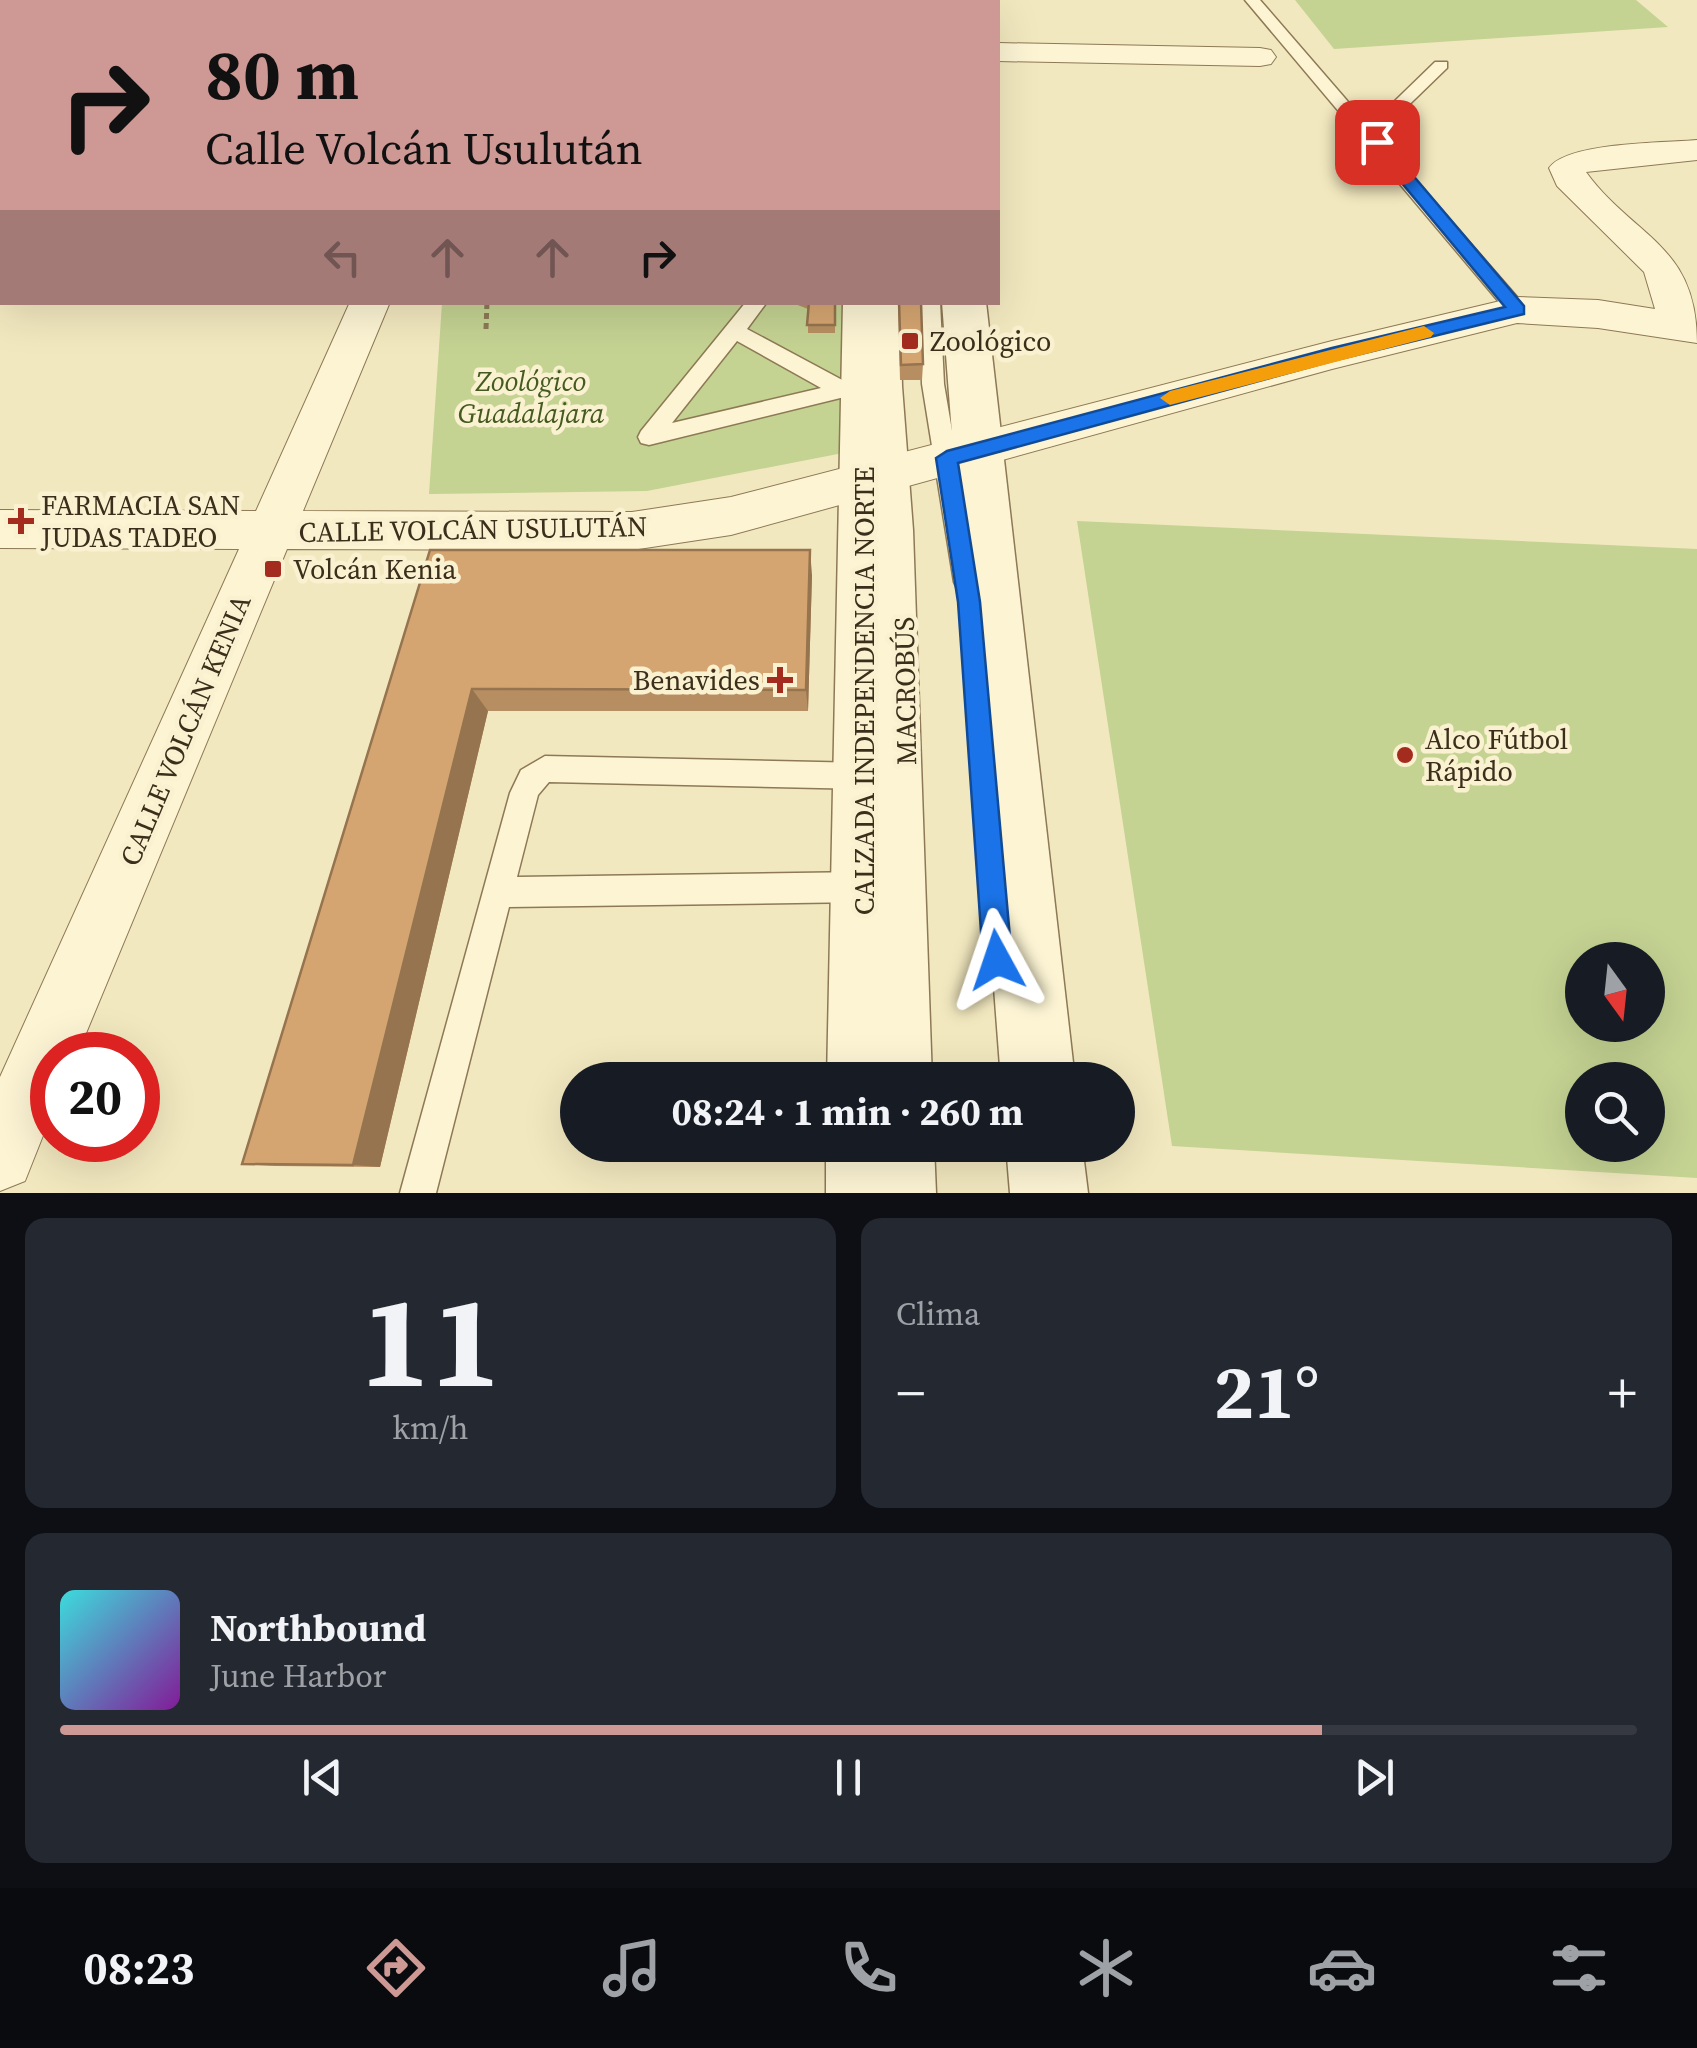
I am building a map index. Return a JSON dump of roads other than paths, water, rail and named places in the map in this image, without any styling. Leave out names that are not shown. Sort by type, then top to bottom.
[{"type":"street","points":[[1000,52],[1260,57]]},
{"type":"street","points":[[1688,328],[1680,266],[1570,178],[1566,168],[1577,162],[1697,150]]},
{"type":"street","name":"CALLE VOLCÁN KENIA","points":[[0,1156],[369,305]]},
{"type":"street","name":"CALZADA INDEPENDENCIA NORTE","points":[[864,1062],[865,776],[879,477],[854,387],[866,305]]},
{"type":"street","points":[[964,305],[961,454],[1036,1062]]},
{"type":"street","name":"CALLE VOLCÁN USULUTÁN","points":[[0,528],[632,531],[732,516],[1517,310],[1598,314],[1688,328]]},
{"type":"street","points":[[864,1162],[864,1193]]},
{"type":"street","points":[[1046,1162],[1049,1193]]},
{"type":"lane","points":[[1252,0],[1517,310]]},
{"type":"lane","points":[[1377,142],[1376,128],[1441,64]]},
{"type":"lane","points":[[755,305],[650,437],[854,387]]},
{"type":"lane","name":"MACROBÚS","points":[[890,305],[879,477],[901,530],[915,1062]]},
{"type":"lane","points":[[930,305],[934,384],[961,454],[986,821]]},
{"type":"lane","points":[[735,331],[854,387]]},
{"type":"lane","points":[[418,1193],[524,793],[531,780],[544,769],[865,776]]},
{"type":"lane","points":[[498,892],[864,887]]},
{"type":"lane","points":[[917,1162],[918,1193]]},
{"type":"lane","points":[[1013,1162],[1016,1193]]},
{"type":"place","name":"Zoológico","points":[[910,341]]},
{"type":"place","name":"FARMACIA SAN JUDAS TADEO","points":[[21,521]]},
{"type":"place","name":"Volcán Kenia","points":[[273,569]]},
{"type":"place","name":"Benavides","points":[[780,680]]},
{"type":"place","name":"Alco Fútbol Rápido","points":[[1405,755]]},
{"type":"park label","name":"Zoológico Guadalajara","points":[[531,397]]}]
